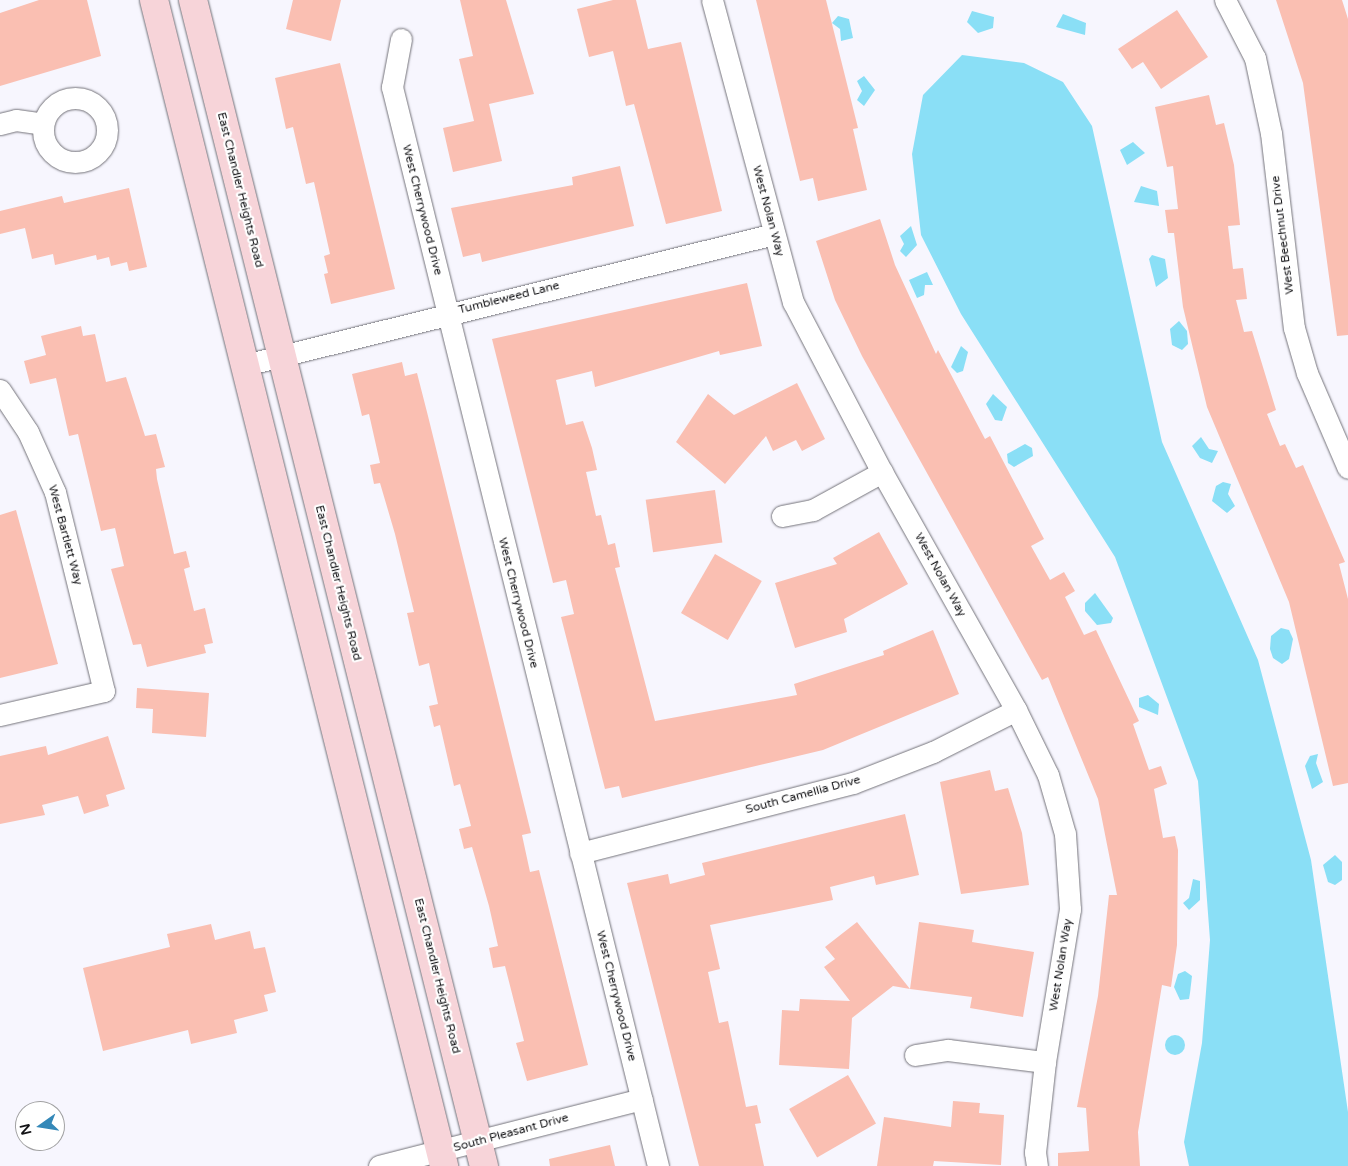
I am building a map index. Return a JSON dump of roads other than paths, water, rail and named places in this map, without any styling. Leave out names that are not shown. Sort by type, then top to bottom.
[{"type":"main road","points":[[154,0],[442,1159]]},
{"type":"main road","name":"East Chandler Heights Road","points":[[193,0],[481,1153]]},
{"type":"street","name":"West Nolan Way","points":[[712,0],[793,302],[882,472],[1016,710],[1048,775],[1065,834],[1070,909],[1046,1062],[1035,1152],[1037,1166]]},
{"type":"street","name":"West Beechnut Drive","points":[[1225,0],[1255,58],[1271,133],[1294,328],[1307,373],[1348,468]]},
{"type":"street","name":"West Cherrywood Drive","points":[[401,39],[392,87],[658,1166]]},
{"type":"street","points":[[0,124],[16,120],[43,124]]},
{"type":"street","name":"Tumbleweed Lane","points":[[245,365],[774,234]]},
{"type":"street","name":"West Bartlett Way","points":[[0,390],[28,432],[54,492],[104,691],[0,715]]},
{"type":"street","points":[[782,516],[813,510],[882,472]]},
{"type":"street","name":"South Camellia Drive","points":[[580,853],[853,783],[933,752],[1016,710]]},
{"type":"street","points":[[915,1055],[948,1050],[1046,1062]]},
{"type":"street","name":"South Pleasant Drive","points":[[379,1166],[481,1153],[642,1099]]},
{"type":"water","points":[[972,11],[994,17],[993,28],[978,33],[967,22]]},
{"type":"water","points":[[1063,14],[1086,23],[1085,35],[1056,27]]},
{"type":"water","points":[[838,16],[849,19],[853,38],[841,41],[840,29],[832,23]]},
{"type":"water","points":[[962,55],[1024,63],[1063,82],[1092,126],[1162,442],[1258,660],[1311,860],[1348,1112],[1348,1166],[1189,1166],[1184,1142],[1202,1043],[1210,940],[1198,781],[1115,557],[961,314],[921,235],[912,154],[923,95]]},
{"type":"water","points":[[864,76],[875,90],[864,106],[857,100],[862,91],[857,81]]},
{"type":"water","points":[[1133,142],[1145,153],[1127,165],[1120,150]]},
{"type":"water","points":[[1141,186],[1157,191],[1159,206],[1134,202]]},
{"type":"water","points":[[911,226],[917,245],[906,257],[900,251],[904,244],[900,236]]},
{"type":"water","points":[[1152,255],[1165,259],[1168,278],[1156,287],[1149,259]]},
{"type":"water","points":[[927,272],[933,285],[925,285],[924,295],[917,298],[909,280]]},
{"type":"water","points":[[1179,321],[1187,331],[1188,344],[1182,350],[1172,345],[1170,329]]},
{"type":"water","points":[[961,346],[968,352],[963,371],[957,373],[951,367]]},
{"type":"water","points":[[993,394],[1007,407],[1002,421],[995,420],[986,404]]},
{"type":"water","points":[[1201,437],[1209,449],[1218,451],[1212,463],[1200,458],[1192,446]]},
{"type":"water","points":[[1025,444],[1032,448],[1033,456],[1014,467],[1008,463],[1007,454]]},
{"type":"water","points":[[1223,482],[1231,484],[1228,494],[1235,506],[1227,513],[1212,501],[1216,486]]},
{"type":"water","points":[[1095,593],[1113,618],[1111,623],[1097,625],[1085,611],[1085,603]]},
{"type":"water","points":[[1281,628],[1289,630],[1293,639],[1289,659],[1282,664],[1273,658],[1270,649],[1271,636]]},
{"type":"water","points":[[1148,695],[1159,704],[1158,715],[1139,707],[1139,698]]},
{"type":"water","points":[[1318,754],[1316,763],[1323,782],[1312,789],[1305,766],[1310,756]]},
{"type":"water","points":[[1335,855],[1342,862],[1342,880],[1335,885],[1328,882],[1323,865]]},
{"type":"water","points":[[1193,879],[1200,881],[1200,900],[1189,910],[1183,903],[1189,898]]},
{"type":"water","points":[[1185,971],[1192,976],[1189,999],[1180,1000],[1174,987],[1178,974]]},
{"type":"water","points":[[1175,1035],[1182,1038],[1185,1045],[1182,1052],[1175,1055],[1168,1052],[1165,1045],[1168,1038]]}]
